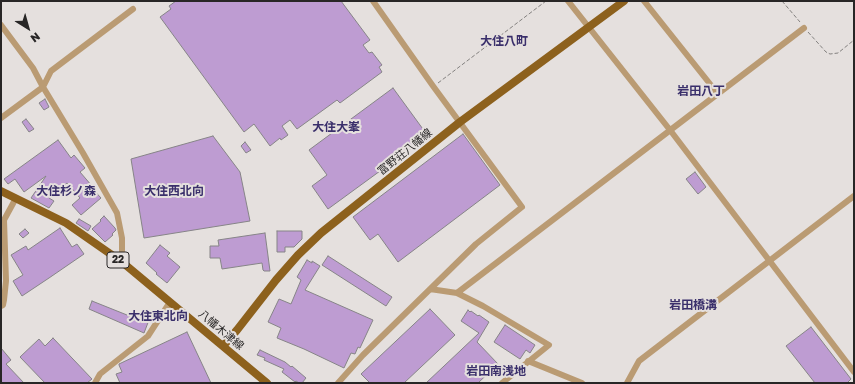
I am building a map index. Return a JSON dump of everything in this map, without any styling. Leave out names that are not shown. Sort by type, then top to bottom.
[{"type":"main road","name":"富野荘八幡線","points":[[223,346],[238,330],[276,280],[298,255],[321,233],[460,122],[624,1]]},
{"type":"main road","name":"八幡木津線","points":[[1,191],[66,223],[122,262],[267,383]]},
{"type":"street","points":[[338,383],[364,354],[476,244],[522,207],[373,1]]},
{"type":"street","points":[[568,1],[670,130],[854,372]]},
{"type":"street","points":[[644,1],[718,94]]},
{"type":"street","points":[[1,118],[43,87],[51,71],[133,9]]},
{"type":"street","points":[[1,25],[33,68],[117,214],[122,238],[122,262]]},
{"type":"street","points":[[457,293],[804,28]]},
{"type":"street","points":[[627,383],[639,361],[854,196]]},
{"type":"street","points":[[1,306],[4,300],[6,281],[4,220],[16,198]]},
{"type":"street","points":[[430,289],[457,293],[483,306],[549,345],[502,383]]},
{"type":"street","points":[[95,383],[100,374],[148,336],[170,302]]},
{"type":"street","points":[[528,361],[582,383]]},
{"type":"path","points":[[433,86],[546,1]]},
{"type":"path","points":[[782,1],[826,52],[830,54],[838,53],[854,40]]},
{"type":"building","points":[[176,1],[341,1],[370,40],[363,45],[369,53],[372,52],[382,65],[379,67],[382,72],[340,103],[337,100],[297,129],[290,120],[282,126],[288,135],[281,140],[280,138],[270,146],[254,124],[244,132],[160,17],[171,9],[169,6]]},
{"type":"building","points":[[393,88],[428,136],[328,209],[312,186],[327,175],[309,150]]},
{"type":"building","points":[[45,99],[49,107],[44,110],[39,103]]},
{"type":"building","points":[[26,119],[34,129],[29,132],[22,122]]},
{"type":"building","points":[[463,134],[500,185],[398,262],[378,234],[370,240],[353,217]]},
{"type":"building","points":[[213,136],[240,172],[250,221],[144,238],[131,159]]},
{"type":"building","points":[[58,140],[71,158],[74,155],[85,168],[80,172],[101,198],[81,215],[72,205],[80,198],[67,183],[49,198],[54,201],[49,208],[31,198],[46,176],[24,192],[15,179],[8,184],[4,179]]},
{"type":"building","points":[[245,142],[251,150],[246,153],[241,146]]},
{"type":"building","points":[[695,172],[706,187],[698,194],[686,179]]},
{"type":"building","points":[[104,216],[116,230],[105,242],[92,229]]},
{"type":"building","points":[[79,219],[91,226],[88,231],[76,223]]},
{"type":"building","points":[[60,228],[72,247],[77,244],[84,254],[22,296],[13,281],[23,275],[11,255],[26,246],[28,250]]},
{"type":"building","points":[[25,229],[29,233],[23,238],[19,234]]},
{"type":"building","points":[[277,231],[302,231],[302,239],[294,247],[285,247],[285,252],[277,252]]},
{"type":"building","points":[[265,233],[270,271],[263,270],[262,263],[222,269],[220,258],[210,258],[210,246],[219,246],[218,240]]},
{"type":"building","points":[[160,245],[170,253],[167,256],[180,267],[167,283],[146,263]]},
{"type":"building","points":[[328,256],[392,297],[386,306],[322,265]]},
{"type":"building","points":[[307,260],[320,266],[305,290],[373,320],[360,348],[358,347],[355,354],[351,353],[344,368],[277,338],[281,328],[268,322],[279,299],[291,304],[301,280],[297,277]]},
{"type":"building","points":[[92,301],[142,321],[143,318],[149,320],[144,333],[89,309]]},
{"type":"building","points":[[430,309],[455,335],[404,383],[370,383],[361,374]]},
{"type":"building","points":[[468,310],[489,322],[477,342],[498,364],[478,383],[426,383],[479,333],[461,321]]},
{"type":"building","points":[[505,325],[535,345],[530,353],[526,350],[520,359],[494,342]]},
{"type":"building","points":[[811,327],[851,379],[847,383],[815,383],[786,346]]},
{"type":"building","points":[[187,332],[211,383],[120,383],[116,374],[122,372],[119,364]]},
{"type":"building","points":[[53,338],[92,379],[87,383],[45,383],[20,357],[39,339],[45,346]]},
{"type":"building","points":[[1,348],[11,360],[6,364],[24,383],[1,383]]},
{"type":"building","points":[[260,350],[285,362],[291,367],[292,366],[306,378],[302,383],[295,382],[282,372],[284,369],[264,360],[265,358],[257,355]]},
{"type":"district","name":"大住八町","points":[[504,41]]},
{"type":"district","name":"岩田八丁","points":[[701,91]]},
{"type":"district","name":"大住大峯","points":[[336,127]]},
{"type":"district","name":"大住杉ノ森","points":[[66,191]]},
{"type":"district","name":"大住西北向","points":[[174,191]]},
{"type":"district","name":"岩田橋溝","points":[[693,305]]},
{"type":"district","name":"大住東北向","points":[[158,316]]},
{"type":"district","name":"岩田南浅地","points":[[496,371]]}]
